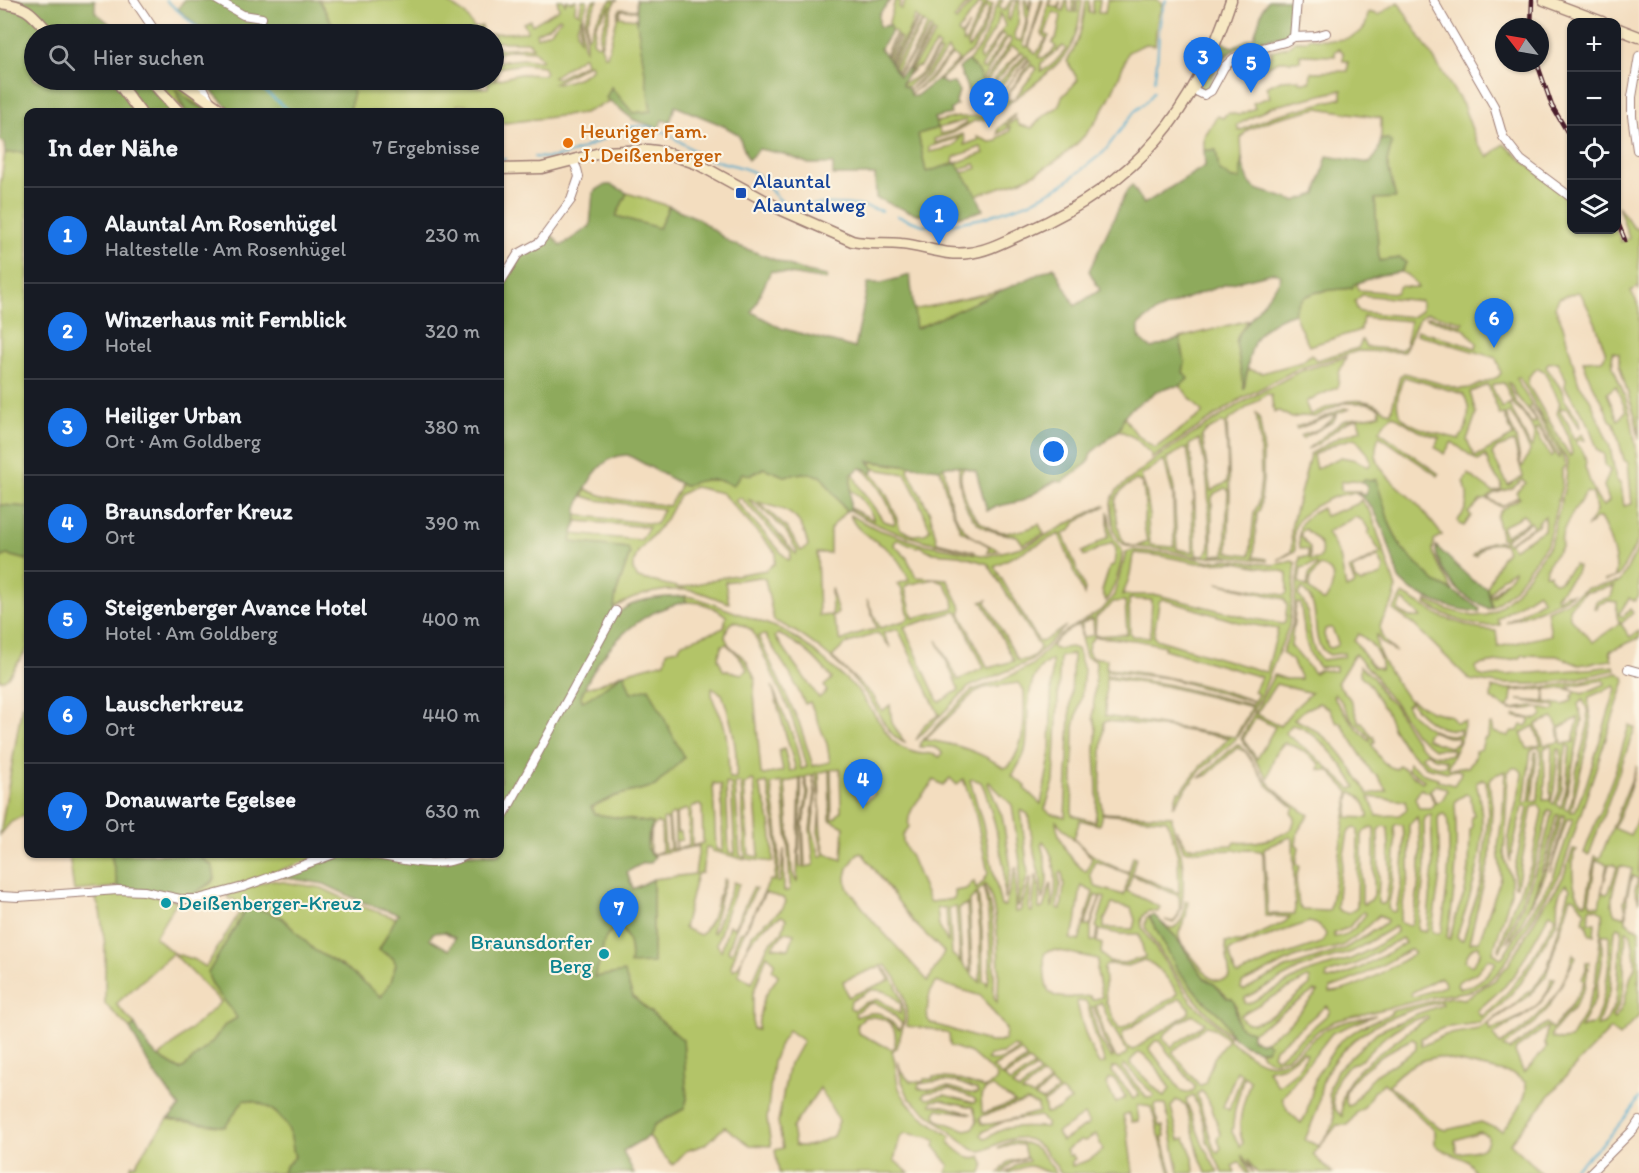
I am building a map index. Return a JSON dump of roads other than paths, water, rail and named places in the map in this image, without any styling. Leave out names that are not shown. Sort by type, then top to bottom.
[{"type":"street","points":[[134,0],[150,24]]},
{"type":"street","points":[[217,0],[243,15],[262,18]]},
{"type":"street","points":[[504,169],[542,168],[604,152],[648,150],[664,152],[698,164],[782,210],[852,241],[862,244],[905,244],[949,254],[969,253],[984,249],[1047,222],[1102,190],[1134,164],[1157,141],[1192,89],[1218,40],[1231,0]]},
{"type":"street","points":[[1294,37],[1297,0]]},
{"type":"street","points":[[1433,0],[1494,106],[1503,137],[1521,160],[1567,194]]},
{"type":"street","points":[[1544,0],[1591,18]]},
{"type":"street","points":[[0,3],[29,10],[41,24]]},
{"type":"street","points":[[1621,30],[1639,37]]},
{"type":"street","points":[[1192,89],[1200,94],[1208,94],[1214,88],[1224,67],[1234,58],[1294,37],[1326,33]]},
{"type":"street","points":[[1637,150],[1632,97],[1639,56]]},
{"type":"street","points":[[124,90],[137,108]]},
{"type":"street","points":[[159,90],[175,108]]},
{"type":"street","points":[[194,90],[219,108]]},
{"type":"street","points":[[205,90],[211,102]]},
{"type":"street","points":[[504,277],[518,254],[540,242],[571,200],[579,177],[573,161]]},
{"type":"street","points":[[504,815],[616,611]]},
{"type":"street","points":[[1628,669],[1639,672]]},
{"type":"street","points":[[0,896],[18,897],[118,890],[144,891],[180,899],[198,899],[243,887],[323,858]]},
{"type":"street","points":[[391,858],[426,864],[458,858]]},
{"type":"street","points":[[1590,1173],[1633,1131],[1639,1121]]},
{"type":"waterway","points":[[166,0],[193,24]]},
{"type":"waterway","points":[[1154,80],[1160,20],[1166,0]]},
{"type":"waterway","points":[[264,90],[286,108]]},
{"type":"waterway","points":[[897,216],[923,225],[939,226],[983,218],[1028,203],[1062,185],[1104,152],[1134,112],[1148,100],[1154,91]]},
{"type":"waterway","points":[[534,157],[561,156],[578,151],[627,128],[651,127],[667,133],[703,156],[755,173],[782,202],[787,204],[799,206],[851,204],[882,211]]},
{"type":"waterway","points":[[1569,1173],[1607,1138],[1639,1098]]},
{"type":"railway","points":[[1531,18],[1532,0]]},
{"type":"railway","points":[[1540,72],[1552,106],[1567,132]]},
{"type":"railway","points":[[1621,230],[1625,240]]},
{"type":"place","name":"Heiliger Urban","points":[[1203,87]]},
{"type":"place","name":"Steigenberger Avance Hotel","points":[[1251,93]]},
{"type":"place","name":"Winzerhaus mit Fernblick","points":[[989,128]]},
{"type":"place","name":"Heuriger Fam. J. Deißenberger","points":[[568,143]]},
{"type":"place","name":"Alauntal Alauntalweg","points":[[741,193]]},
{"type":"place","name":"Alauntal Am Rosenhügel","points":[[939,245]]},
{"type":"place","name":"Lauscherkreuz","points":[[1494,348]]},
{"type":"place","name":"Braunsdorfer Kreuz","points":[[863,809]]},
{"type":"place","name":"Deißenberger-Kreuz","points":[[166,903]]},
{"type":"place","name":"Donauwarte Egelsee","points":[[619,938]]},
{"type":"place","name":"Braunsdorfer Berg","points":[[604,954]]}]
